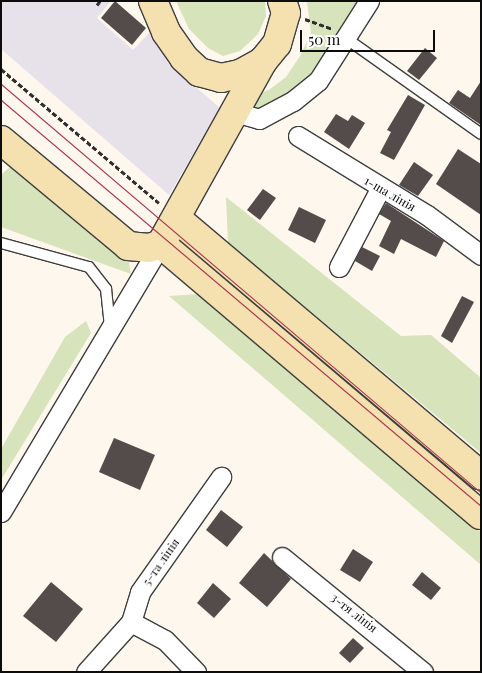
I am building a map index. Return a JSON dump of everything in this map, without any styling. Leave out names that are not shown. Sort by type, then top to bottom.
[{"type":"main road","points":[[153,1],[166,32],[184,58],[200,72],[221,78],[240,74],[263,61]]},
{"type":"main road","points":[[4,149],[128,246],[149,248],[161,244],[241,118],[263,61],[277,44],[284,7]]},
{"type":"main road","points":[[221,78],[241,118]]},
{"type":"main road","points":[[176,218],[481,476]]},
{"type":"main road","points":[[161,244],[481,515]]},
{"type":"street","points":[[241,118],[293,101],[318,81],[370,1]]},
{"type":"street","name":"1-ша лінія","points":[[298,136],[380,189],[427,215],[481,255]]},
{"type":"street","points":[[339,267],[380,189]]},
{"type":"street","points":[[1,512],[111,332],[161,244]]},
{"type":"street","name":"5-та лінія","points":[[86,672],[131,622],[140,592],[221,477]]},
{"type":"street","name":"3-тя лінія","points":[[282,557],[423,672]]},
{"type":"street","points":[[131,622],[165,640],[196,672]]},
{"type":"lane","points":[[347,39],[481,134]]},
{"type":"lane","points":[[1,243],[89,267],[106,289],[111,332]]},
{"type":"path","points":[[97,5],[100,1]]},
{"type":"path","points":[[284,7],[323,23],[347,39]]},
{"type":"path","points":[[1,69],[176,218]]},
{"type":"shaded area","points":[[1,1],[111,1],[97,18],[133,50],[152,30],[168,63],[220,108],[169,195],[1,49]]},
{"type":"green space","points":[[176,1],[265,1],[266,16],[258,34],[240,51],[223,56],[208,48],[189,29]]},
{"type":"green space","points":[[307,1],[362,1],[318,76],[265,109],[248,109],[248,98],[269,90],[286,77],[300,56],[311,33]]},
{"type":"green space","points":[[12,165],[128,258],[131,274],[1,227],[1,175]]},
{"type":"green space","points":[[226,197],[401,336],[431,335],[481,378],[481,453],[228,243]]},
{"type":"green space","points":[[199,294],[481,532],[481,565],[169,296]]},
{"type":"green space","points":[[86,321],[91,333],[1,480],[1,449],[65,337]]},
{"type":"building","points":[[115,1],[146,28],[132,45],[101,18]]},
{"type":"building","points":[[425,48],[437,58],[419,80],[407,71]]},
{"type":"building","points":[[481,81],[481,125],[449,103],[458,90],[470,98]]},
{"type":"building","points":[[408,95],[425,105],[394,160],[380,153],[391,132],[387,130]]},
{"type":"building","points":[[336,114],[348,121],[352,115],[365,123],[349,149],[324,132]]},
{"type":"building","points":[[458,149],[481,164],[481,215],[436,184]]},
{"type":"building","points":[[414,162],[433,175],[418,196],[399,185]]},
{"type":"building","points":[[263,189],[276,198],[260,220],[247,210]]},
{"type":"building","points":[[386,203],[444,241],[436,257],[401,239],[394,254],[379,246],[391,221],[379,214]]},
{"type":"building","points":[[299,207],[326,220],[315,243],[288,230]]},
{"type":"building","points":[[362,247],[380,256],[372,271],[355,261]]},
{"type":"building","points":[[462,296],[474,302],[452,343],[441,336]]},
{"type":"building","points":[[114,438],[155,455],[140,490],[99,472]]},
{"type":"building","points":[[221,510],[243,527],[227,547],[206,530]]},
{"type":"building","points":[[353,549],[373,562],[360,582],[340,570]]},
{"type":"building","points":[[264,553],[291,579],[267,607],[239,583]]},
{"type":"building","points":[[422,572],[441,588],[431,600],[412,585]]},
{"type":"building","points":[[51,582],[83,609],[56,642],[23,616]]},
{"type":"building","points":[[213,583],[231,599],[214,618],[197,603]]},
{"type":"building","points":[[353,638],[364,648],[350,663],[339,653]]},
{"type":"tram line","points":[[1,84],[481,493]]},
{"type":"tram line","points":[[1,100],[481,506]]}]
